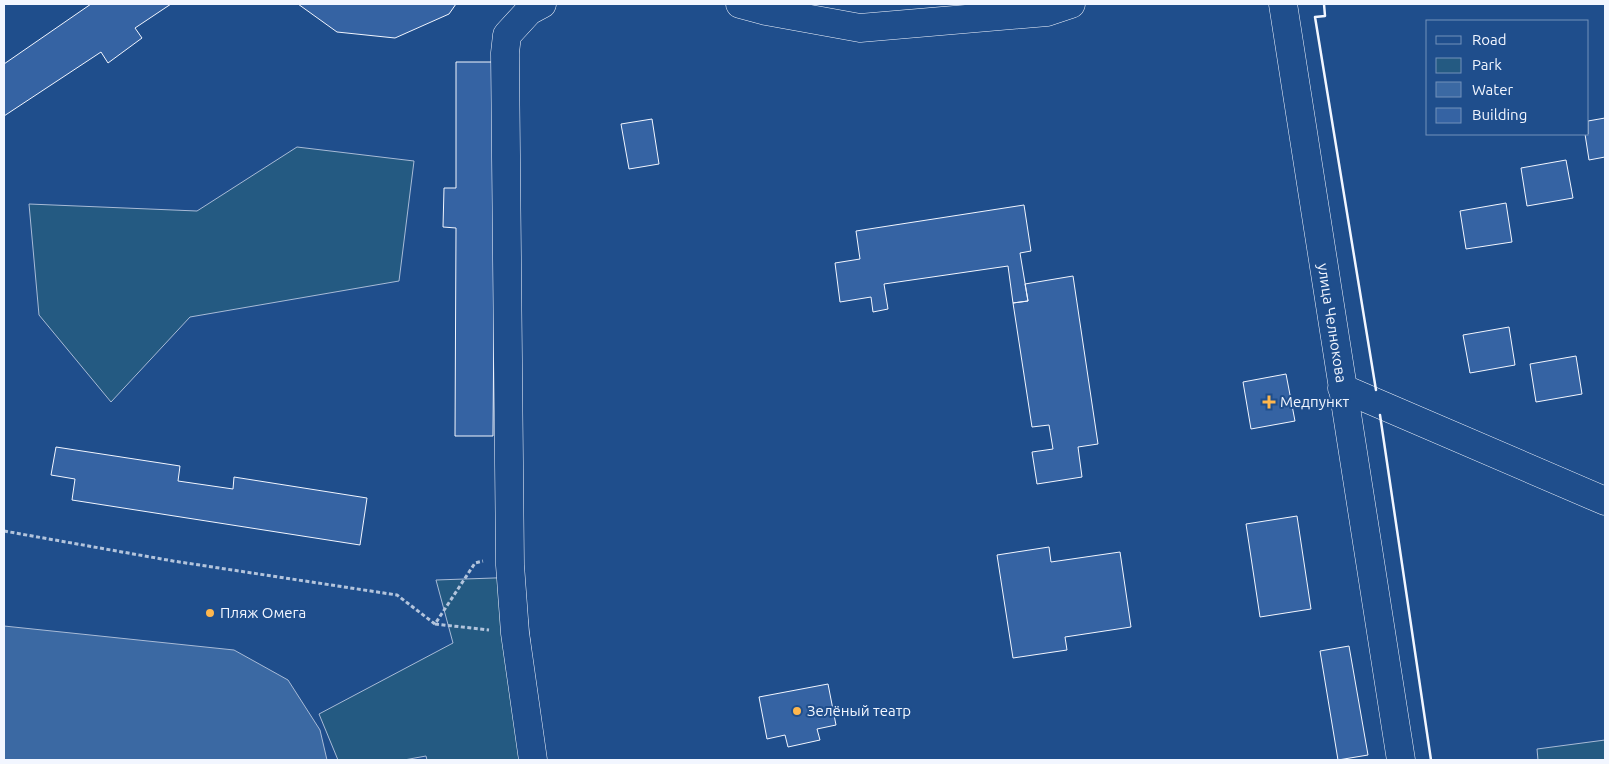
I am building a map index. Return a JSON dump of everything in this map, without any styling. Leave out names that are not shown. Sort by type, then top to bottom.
[{"type":"street","points":[[533,760],[515,633],[510,554],[505,53],[507,35],[529,11],[542,4]]},
{"type":"street","points":[[740,4],[765,7],[860,28],[1055,7]]},
{"type":"street","name":"улица Челнокова","points":[[1283,4],[1401,760]]},
{"type":"street","points":[[1342,388],[1605,501]]},
{"type":"path","points":[[4,531],[172,560],[397,594],[435,624],[515,633]]},
{"type":"path","points":[[435,624],[475,563],[510,554]]},
{"type":"green space","points":[[297,147],[414,161],[399,281],[190,317],[111,402],[39,315],[29,204],[197,211]]},
{"type":"green space","points":[[523,577],[543,760],[427,760],[426,756],[404,760],[338,760],[319,714],[453,643],[436,580]]},
{"type":"green space","points":[[1605,740],[1605,760],[1538,760],[1537,749]]},
{"type":"water","points":[[4,626],[234,650],[288,680],[320,730],[327,760],[4,760]]},
{"type":"building","points":[[91,4],[171,4],[135,28],[142,38],[108,63],[101,52],[4,116],[4,64]]},
{"type":"building","points":[[298,4],[456,4],[449,14],[395,38],[337,32]]},
{"type":"building","points":[[456,62],[496,62],[493,436],[455,436],[456,228],[443,227],[444,188],[456,188]]},
{"type":"building","points":[[1605,118],[1605,157],[1589,160],[1585,135],[1589,135],[1589,121]]},
{"type":"building","points":[[652,119],[659,164],[629,169],[621,124]]},
{"type":"building","points":[[1566,160],[1573,198],[1527,206],[1521,168]]},
{"type":"building","points":[[1506,203],[1512,242],[1466,249],[1460,211]]},
{"type":"building","points":[[1024,205],[1031,251],[1020,253],[1028,301],[1013,303],[1008,266],[884,284],[888,309],[873,312],[871,297],[840,302],[835,263],[860,259],[856,231]]},
{"type":"building","points":[[1073,276],[1098,444],[1078,447],[1082,477],[1037,484],[1032,452],[1053,449],[1049,425],[1032,427],[1013,303],[1028,301],[1025,284]]},
{"type":"building","points":[[1509,327],[1515,365],[1470,373],[1463,335]]},
{"type":"building","points":[[1576,356],[1582,394],[1536,402],[1530,364]]},
{"type":"building","name":"Медпункт","points":[[1286,374],[1295,421],[1251,429],[1243,382]]},
{"type":"building","points":[[56,447],[180,466],[178,481],[233,489],[234,477],[367,498],[360,545],[72,500],[75,479],[51,475]]},
{"type":"building","points":[[1297,516],[1311,609],[1260,617],[1246,524]]},
{"type":"building","points":[[1049,547],[1051,562],[1120,552],[1131,627],[1065,637],[1067,650],[1013,658],[997,555]]},
{"type":"building","points":[[1349,646],[1368,755],[1338,760],[1320,651]]},
{"type":"building","name":"Зелёный театр","points":[[828,684],[836,725],[817,729],[820,740],[788,747],[785,735],[767,739],[759,697]]},
{"type":"wall","points":[[1324,4],[1325,16],[1315,17],[1376,390]]},
{"type":"wall","points":[[1380,415],[1431,760]]},
{"type":"place","name":"Медпункт","points":[[1269,402]]},
{"type":"place","name":"Пляж Омега","points":[[210,613]]},
{"type":"place","name":"Зелёный театр","points":[[797,711]]}]
